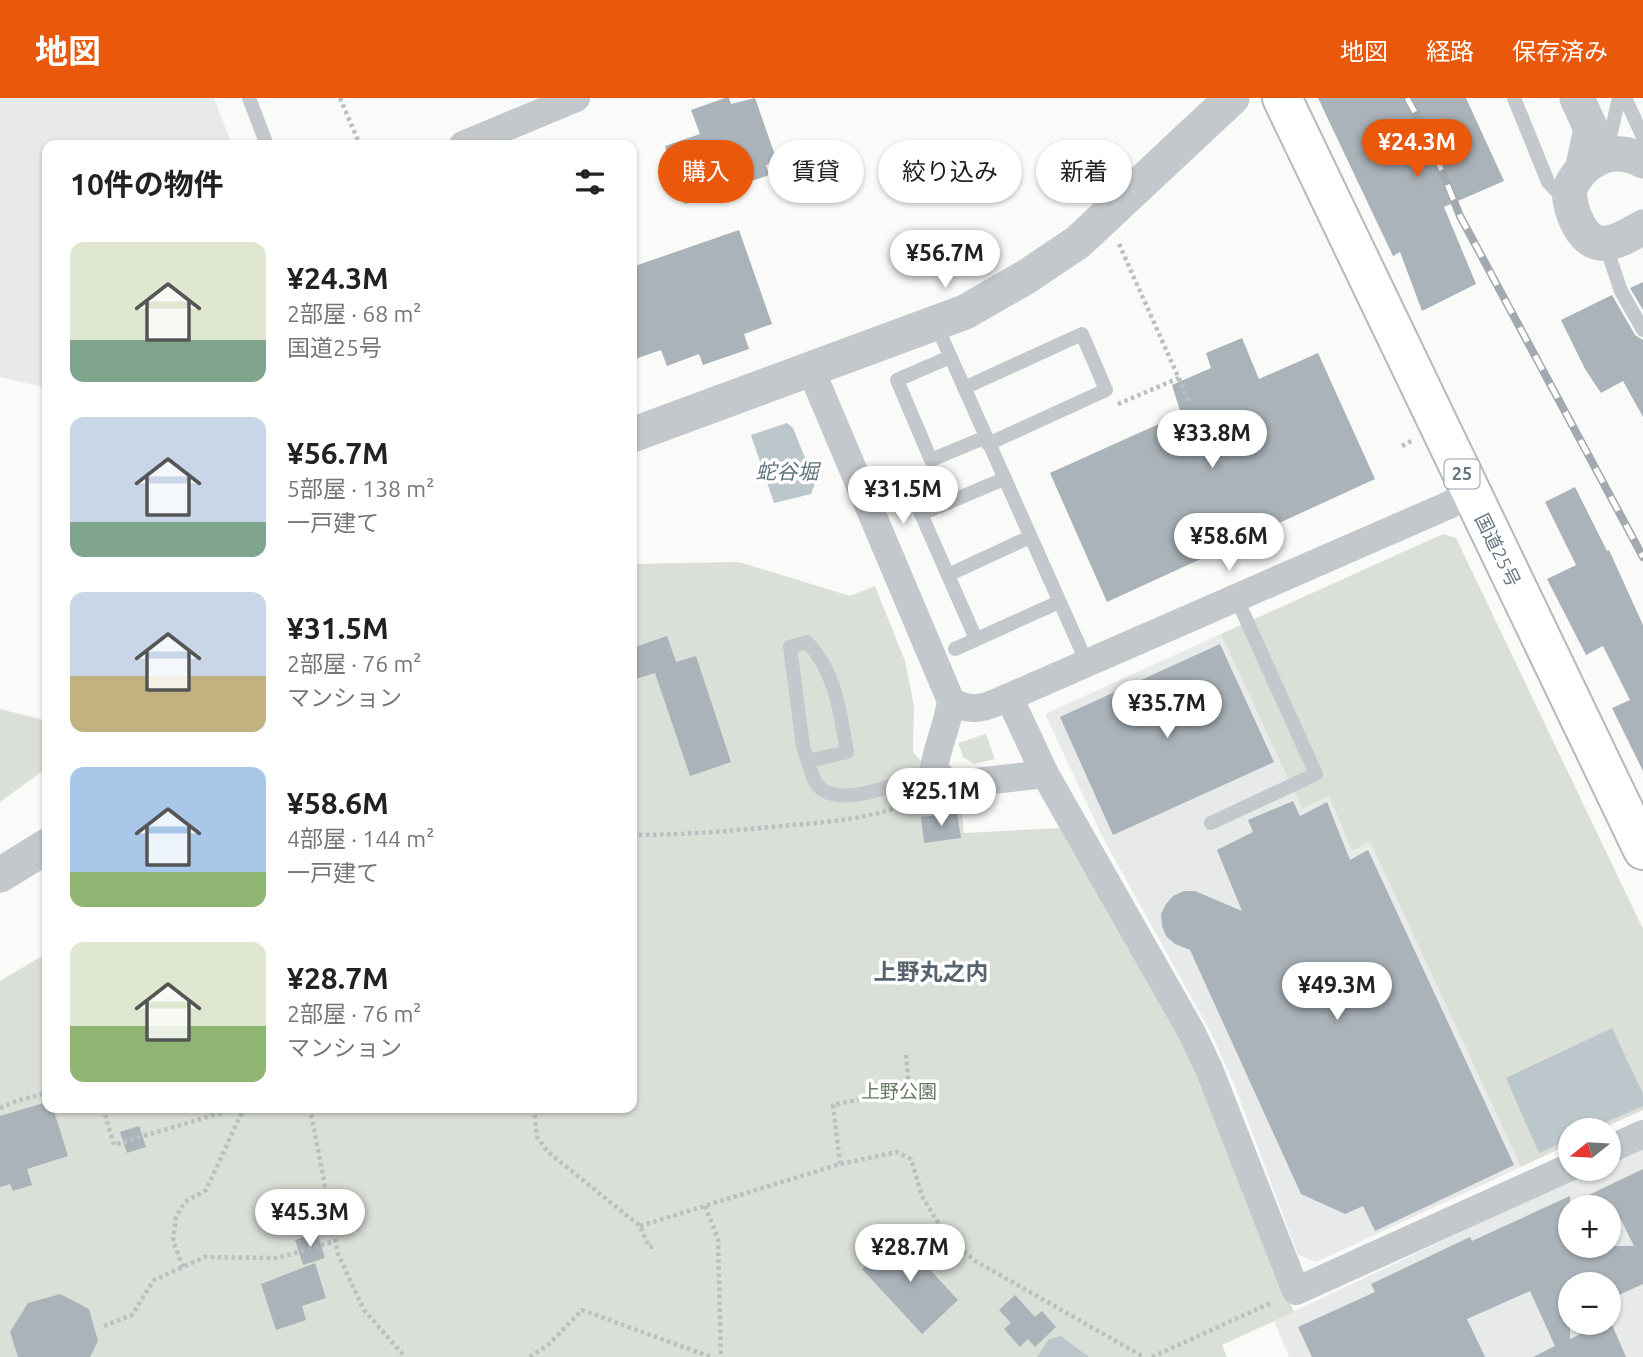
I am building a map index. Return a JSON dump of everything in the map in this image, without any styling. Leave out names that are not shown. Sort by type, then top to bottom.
[{"type":"highway","name":"国道25号","points":[[1282,98],[1643,850]]},
{"type":"street","points":[[475,140],[576,98]]},
{"type":"street","points":[[637,433],[965,312],[1026,277],[1078,242],[1232,98]]},
{"type":"street","points":[[1577,98],[1591,129],[1594,161]]},
{"type":"street","points":[[1643,161],[1626,155],[1594,161],[1569,190],[1574,218],[1595,242],[1605,244],[1643,227]]},
{"type":"street","points":[[811,370],[951,701],[936,752],[942,777],[1045,774]]},
{"type":"street","points":[[951,701],[963,708],[980,710],[1449,505],[1471,492]]},
{"type":"street","points":[[1009,697],[1045,774],[1192,1033],[1209,1069],[1296,1292],[1558,1172]]},
{"type":"street","points":[[0,875],[42,849]]},
{"type":"street","points":[[1621,1144],[1643,1134]]},
{"type":"lane","points":[[248,98],[265,140]]},
{"type":"lane","points":[[1514,98],[1548,182],[1561,198],[1570,204]]},
{"type":"lane","points":[[1594,161],[1621,98],[1627,102],[1643,136]]},
{"type":"lane","points":[[1605,244],[1621,291],[1643,330]]},
{"type":"lane","points":[[950,357],[897,380],[931,460],[987,440],[1106,390],[1082,334],[964,388]]},
{"type":"lane","points":[[943,340],[1087,663]]},
{"type":"lane","points":[[921,514],[1004,479]]},
{"type":"lane","points":[[911,491],[976,639]]},
{"type":"lane","points":[[948,575],[1030,537]]},
{"type":"lane","points":[[1212,823],[1316,774],[1236,597]]},
{"type":"lane","points":[[955,649],[1059,602]]},
{"type":"lane","points":[[808,761],[847,752],[838,700],[830,676],[819,655],[807,642],[790,647],[803,746],[808,761],[816,783],[827,793],[846,797],[942,777]]},
{"type":"path","points":[[340,98],[358,140]]},
{"type":"path","points":[[1115,235],[1189,401]]},
{"type":"path","points":[[1113,407],[1179,378]]},
{"type":"path","points":[[637,835],[690,835],[848,820],[905,807],[942,777]]},
{"type":"path","points":[[840,1164],[833,1105],[909,1089],[906,1055]]},
{"type":"path","points":[[0,1108],[42,1094]]},
{"type":"path","points":[[104,1113],[114,1145],[220,1113]]},
{"type":"path","points":[[183,1267],[173,1241],[176,1217],[186,1202],[205,1190],[242,1113]]},
{"type":"path","points":[[311,1113],[338,1254],[364,1310],[405,1357]]},
{"type":"path","points":[[534,1113],[537,1138],[548,1153],[640,1226],[649,1247],[653,1246]]},
{"type":"path","points":[[640,1226],[840,1164],[897,1152],[911,1159],[922,1196],[948,1239],[978,1262],[1144,1357]]},
{"type":"path","points":[[705,1206],[718,1239],[722,1357]]},
{"type":"path","points":[[104,1326],[132,1315],[154,1280],[205,1257],[278,1258],[335,1241]]},
{"type":"path","points":[[1152,1357],[1296,1292]]},
{"type":"path","points":[[530,1357],[548,1345],[582,1310],[711,1357]]},
{"type":"shaded area","points":[[0,98],[214,98],[230,140],[42,140],[42,387],[0,377]]},
{"type":"shaded area","points":[[1221,634],[1302,809],[1329,796],[1352,851],[1370,840],[1521,1167],[1316,1262],[1298,1255],[1236,1089],[1211,1033],[1103,838],[1045,714]]},
{"type":"shaded area","points":[[1643,1145],[1643,1357],[1289,1357],[1274,1321],[1568,1181],[1621,1181],[1621,1156]]},
{"type":"green space","points":[[1443,534],[1456,538],[1643,929],[1643,1110],[1621,1120],[1558,1118],[1558,1150],[1521,1167],[1370,841],[1352,851],[1329,796],[1302,809],[1221,634]]},
{"type":"green space","name":"上野公園","points":[[739,562],[850,596],[875,586],[905,661],[914,706],[913,752],[961,806],[964,833],[1060,828],[1189,1056],[1294,1312],[1222,1345],[1227,1357],[0,1357],[0,981],[42,956],[42,1113],[637,1113],[637,564]]},
{"type":"green space","points":[[0,709],[42,720],[42,772],[0,802]]},
{"type":"green space","points":[[986,734],[995,759],[974,764],[963,757],[958,743]]},
{"type":"water","name":"蛇谷堀","points":[[787,423],[793,428],[815,483],[811,494],[774,503],[751,435]]},
{"type":"water","points":[[1612,1028],[1643,1094],[1643,1106],[1616,1118],[1558,1118],[1558,1144],[1539,1153],[1506,1078]]},
{"type":"water","points":[[1061,1336],[1089,1357],[1037,1357],[1049,1339]]},
{"type":"building","points":[[725,98],[729,98],[731,104],[755,98],[770,140],[766,165],[768,175],[754,180],[754,140],[682,140],[700,134],[691,110]]},
{"type":"building","points":[[1318,98],[1466,98],[1504,181],[1444,207],[1476,284],[1422,311],[1400,252],[1393,256]]},
{"type":"building","points":[[739,230],[772,324],[744,334],[749,349],[703,365],[699,354],[667,366],[661,350],[637,358],[637,265]]},
{"type":"building","points":[[1643,282],[1643,310],[1630,288]]},
{"type":"building","points":[[1612,295],[1635,335],[1643,340],[1643,417],[1623,381],[1601,393],[1585,369],[1561,320]]},
{"type":"building","points":[[1242,338],[1259,379],[1318,353],[1375,479],[1107,602],[1050,473],[1181,414],[1172,385],[1211,368],[1206,353]]},
{"type":"building","points":[[1575,487],[1607,551],[1609,550],[1643,625],[1643,771],[1612,708],[1630,700],[1603,646],[1586,655],[1547,579],[1576,565],[1545,502]]},
{"type":"building","points":[[667,636],[676,662],[696,656],[731,762],[690,776],[655,673],[637,678],[637,646]]},
{"type":"building","points":[[1220,644],[1274,762],[1113,835],[1060,717]]},
{"type":"building","points":[[1293,801],[1300,816],[1327,802],[1350,860],[1368,850],[1514,1165],[1375,1231],[1363,1206],[1345,1214],[1301,1194],[1190,950],[1175,944],[1166,936],[1162,926],[1161,914],[1166,904],[1173,896],[1184,891],[1195,891],[1242,911],[1217,850],[1253,832],[1248,820]]},
{"type":"building","points":[[957,813],[961,838],[924,843],[921,817]]},
{"type":"building","points":[[42,1103],[42,1113],[55,1113],[68,1156],[27,1169],[32,1185],[13,1191],[10,1184],[0,1187],[0,1116]]},
{"type":"building","points":[[139,1126],[146,1147],[127,1153],[120,1132]]},
{"type":"building","points":[[1643,1169],[1643,1284],[1621,1294],[1621,1272],[1558,1272],[1558,1335],[1570,1335],[1570,1339],[1578,1335],[1616,1335],[1626,1357],[1533,1357],[1555,1346],[1530,1291],[1467,1319],[1485,1357],[1312,1357],[1298,1327],[1375,1292],[1371,1284],[1470,1237],[1472,1241],[1558,1202],[1558,1258],[1621,1258],[1621,1246],[1634,1246],[1621,1220],[1621,1195],[1589,1195]]},
{"type":"building","points":[[317,1233],[325,1258],[303,1265],[295,1240]]},
{"type":"building","points":[[898,1235],[958,1300],[922,1334],[862,1269]]},
{"type":"building","points":[[315,1263],[326,1298],[302,1306],[306,1320],[276,1330],[261,1284]]},
{"type":"building","points":[[60,1294],[89,1309],[98,1341],[90,1357],[18,1357],[10,1332],[28,1303]]},
{"type":"building","points":[[1015,1295],[1035,1317],[1042,1311],[1056,1327],[1035,1347],[1028,1339],[1020,1347],[1004,1329],[1011,1323],[999,1310]]},
{"type":"railway","points":[[1407,98],[1427,134],[1460,216],[1643,557]]},
{"type":"district","name":"上野丸之内","points":[[931,972]]}]
